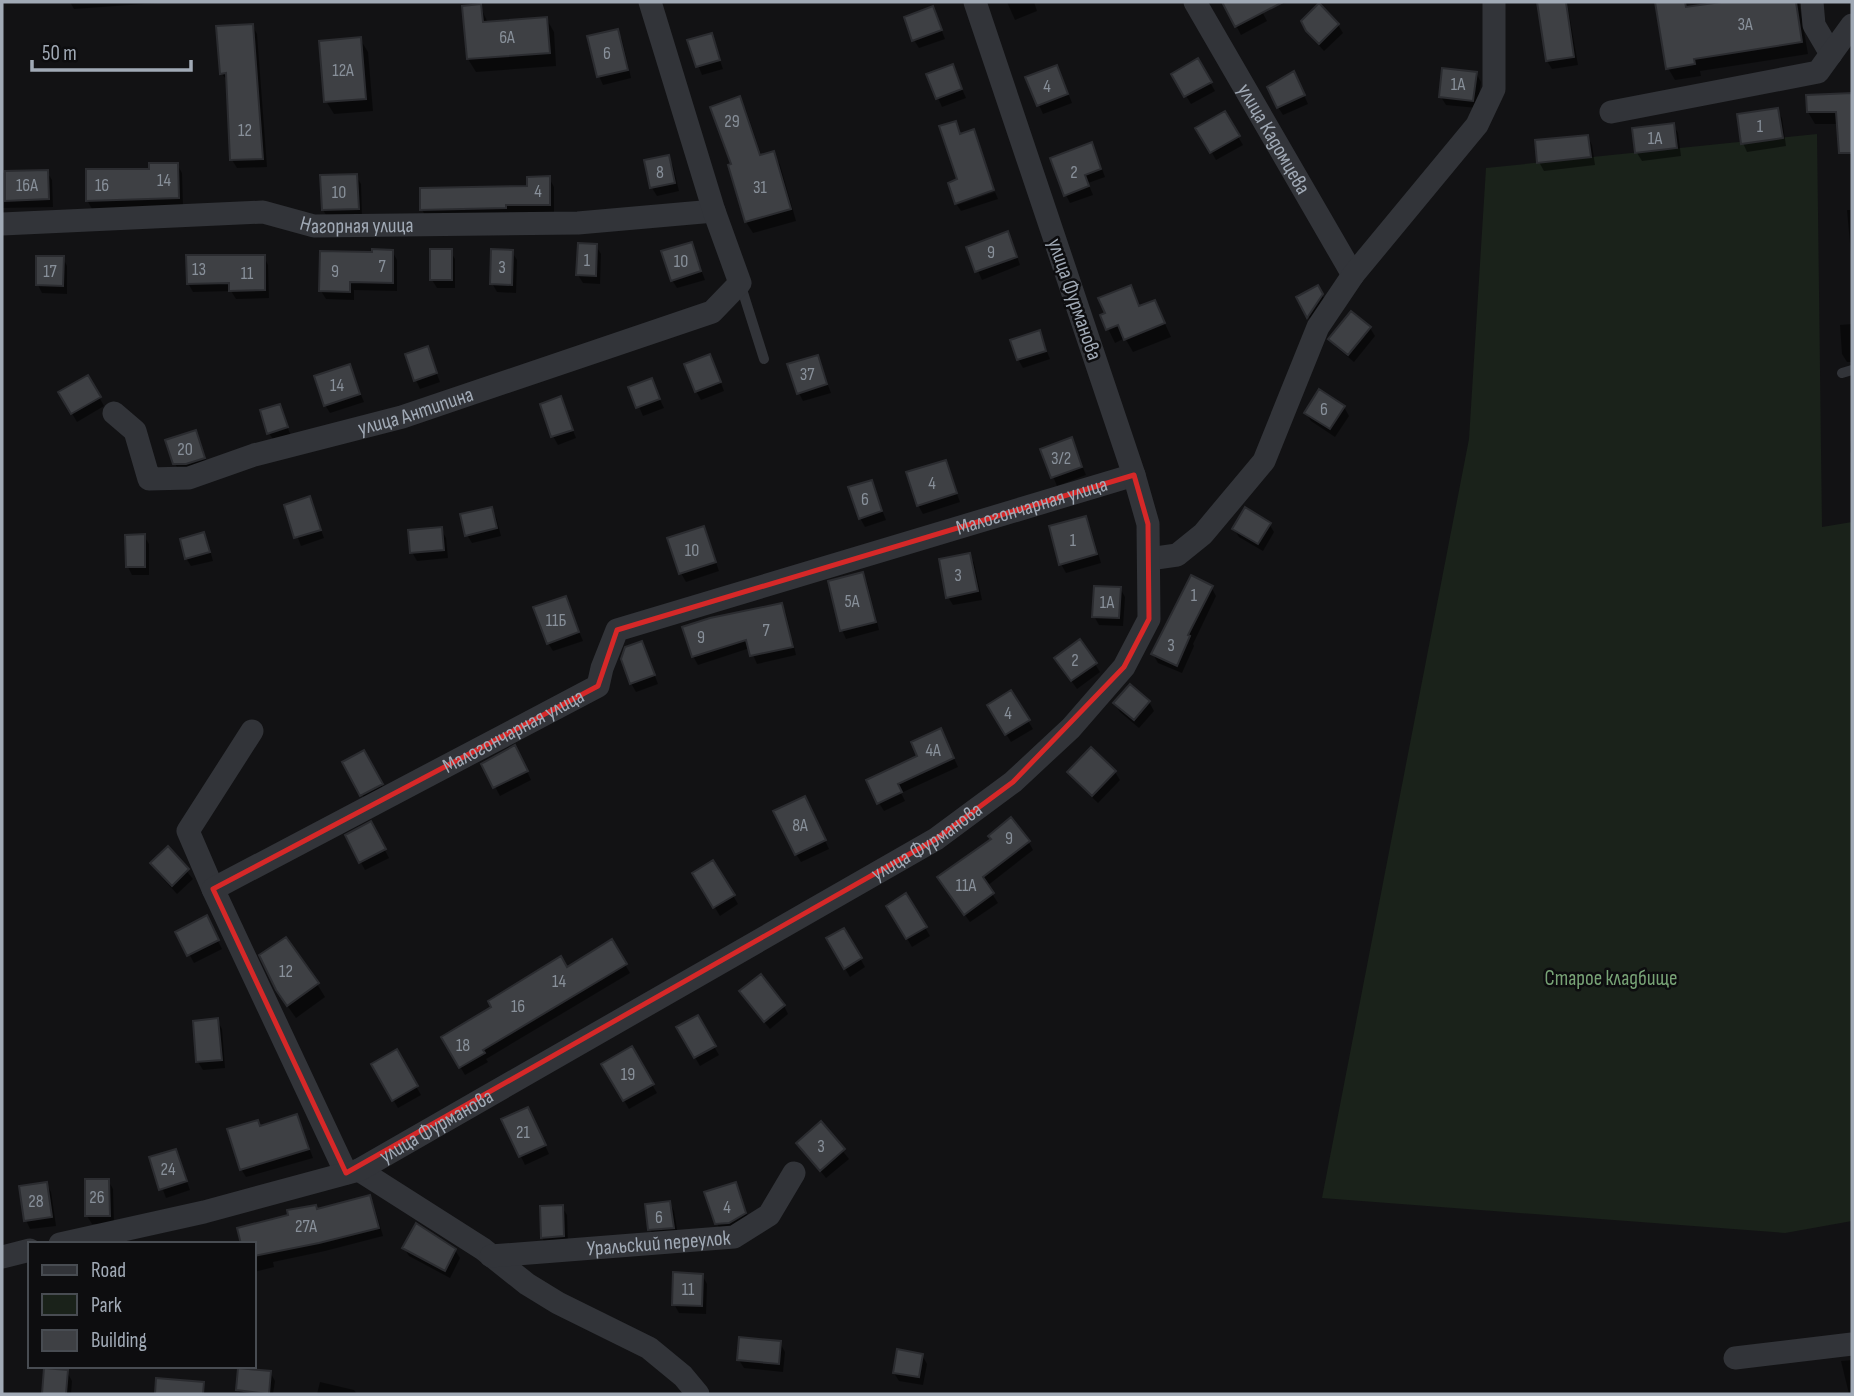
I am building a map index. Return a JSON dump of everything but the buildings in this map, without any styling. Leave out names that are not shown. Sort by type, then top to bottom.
[{"type":"street","points":[[650,2],[714,211],[740,283]]},
{"type":"street","name":"улица Фурманова","points":[[69,1242],[204,1212],[352,1172],[936,839],[1013,782],[1071,728],[1124,667],[1149,619],[1148,524],[1134,475],[975,2]]},
{"type":"street","name":"улица Кадомцева","points":[[1195,2],[1353,275]]},
{"type":"street","points":[[1149,559],[1177,555],[1203,534],[1264,461],[1318,327],[1353,275],[1477,125],[1494,89],[1494,2]]},
{"type":"street","points":[[1812,2],[1814,25],[1831,54]]},
{"type":"street","points":[[1611,112],[1818,72],[1852,25]]},
{"type":"street","name":"Нагорная улица","points":[[2,224],[262,212],[314,226],[578,223],[714,211]]},
{"type":"street","name":"улица Антипина","points":[[114,413],[135,431],[149,479],[189,478],[254,455],[402,417],[712,312],[740,283]]},
{"type":"street","name":"Малогончарная улица","points":[[213,889],[598,686],[617,630],[1134,475]]},
{"type":"street","points":[[252,731],[188,831],[213,889],[352,1172],[491,1256],[527,1284],[558,1303],[649,1348],[683,1376],[698,1394]]},
{"type":"street","name":"Уральский переулок","points":[[491,1256],[734,1237],[769,1215],[794,1173]]},
{"type":"street","points":[[2,1257],[28,1250]]},
{"type":"street","points":[[1735,1357],[1852,1344]]},
{"type":"lane","points":[[740,283],[764,359]]},
{"type":"highlighted area","points":[[1134,475],[1148,524],[1149,619],[1124,667],[1013,782],[936,839],[346,1173],[213,889],[598,686],[617,630]]},
{"type":"green space","name":"Старое кладбище","points":[[1817,134],[1822,527],[1852,522],[1852,1221],[1785,1233],[1322,1198],[1469,439],[1486,168]]}]
